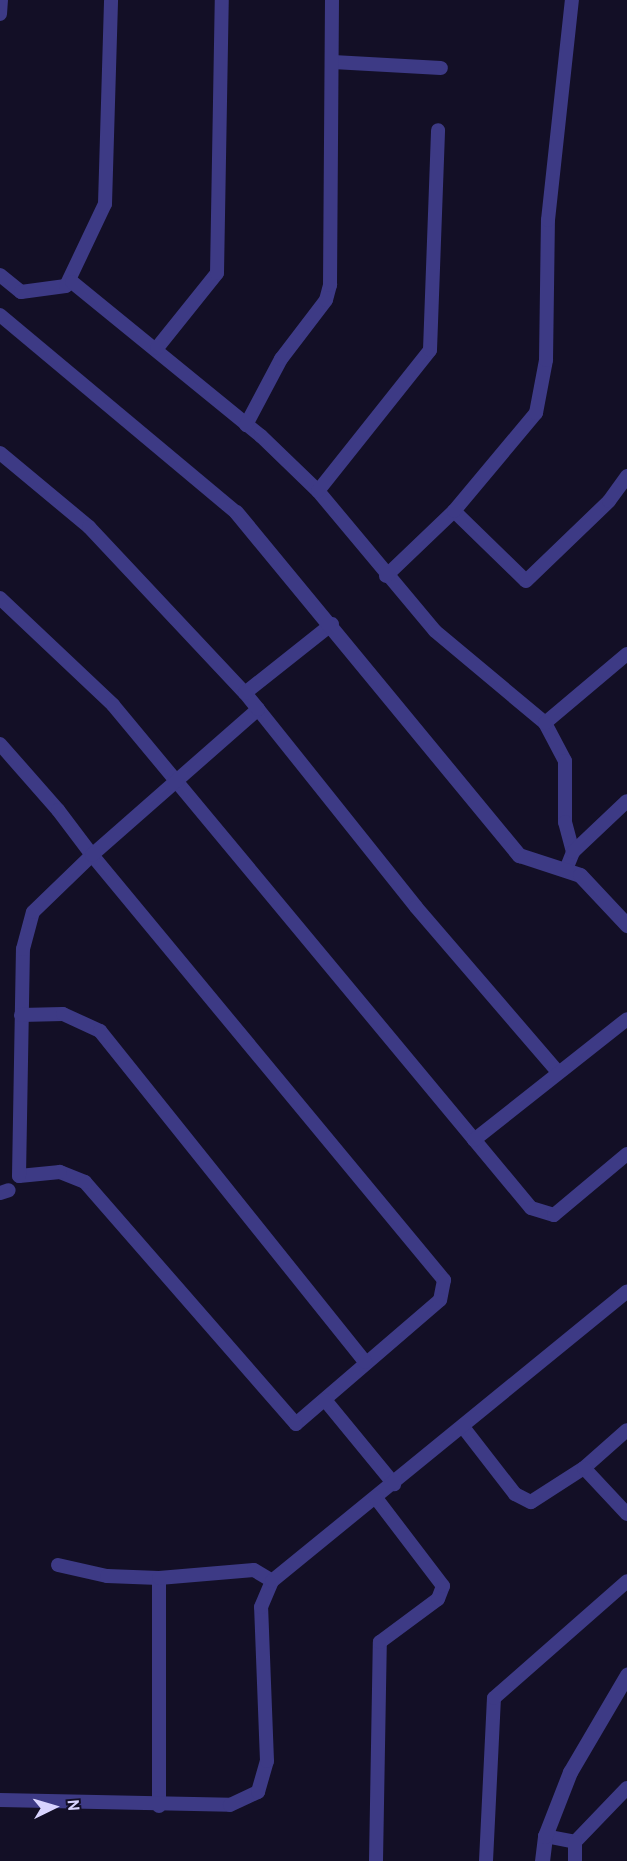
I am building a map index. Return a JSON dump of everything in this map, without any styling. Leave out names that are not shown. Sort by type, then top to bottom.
[{"type":"street","points":[[0,0],[0,14]]},
{"type":"street","points":[[72,282],[105,204],[111,0]]},
{"type":"street","points":[[157,348],[212,282],[218,264],[222,0]]},
{"type":"street","points":[[246,425],[281,359],[326,300],[330,285],[333,0]]},
{"type":"street","points":[[386,576],[454,511],[536,413],[546,360],[548,220],[572,0]]},
{"type":"street","points":[[333,62],[441,68]]},
{"type":"street","points":[[318,491],[430,350],[438,130]]},
{"type":"street","points":[[0,275],[21,292],[72,282],[157,348],[318,491],[386,576],[435,631],[545,723],[565,761],[565,822],[573,852]]},
{"type":"street","points":[[0,315],[236,512],[332,624],[519,855],[544,866],[567,867],[627,926]]},
{"type":"street","points":[[0,453],[89,527],[245,693],[416,907],[557,1071]]},
{"type":"street","points":[[454,511],[526,581],[609,501],[627,476]]},
{"type":"street","points":[[0,598],[113,705],[174,784],[531,1208],[554,1215],[627,1154]]},
{"type":"street","points":[[245,693],[332,624]]},
{"type":"street","points":[[545,723],[627,654]]},
{"type":"street","points":[[0,744],[93,855],[444,1280],[441,1300],[365,1362],[326,1400],[296,1424],[85,1182],[60,1172],[19,1176],[23,950],[33,912],[93,855],[258,709]]},
{"type":"street","points":[[567,867],[573,852],[627,801]]},
{"type":"street","points":[[21,1015],[63,1014],[100,1031],[365,1362]]},
{"type":"street","points":[[474,1140],[557,1071],[627,1019]]},
{"type":"street","points":[[0,1800],[159,1806],[237,1803],[262,1786],[267,1705],[261,1607],[273,1581],[627,1292]]},
{"type":"street","points":[[326,1400],[394,1484]]},
{"type":"street","points":[[463,1427],[524,1501],[545,1497],[584,1468],[627,1430]]},
{"type":"street","points":[[584,1468],[627,1514]]},
{"type":"street","points":[[376,1498],[443,1586],[438,1599],[380,1642],[376,1861]]},
{"type":"street","points":[[58,1565],[107,1576],[159,1578],[254,1570],[273,1581]]},
{"type":"street","points":[[159,1578],[159,1806]]},
{"type":"street","points":[[486,1861],[494,1698],[627,1581]]},
{"type":"street","points":[[542,1861],[545,1836],[570,1772],[627,1675]]},
{"type":"street","points":[[575,1861],[575,1842],[627,1788]]},
{"type":"street","points":[[545,1836],[575,1842]]}]
